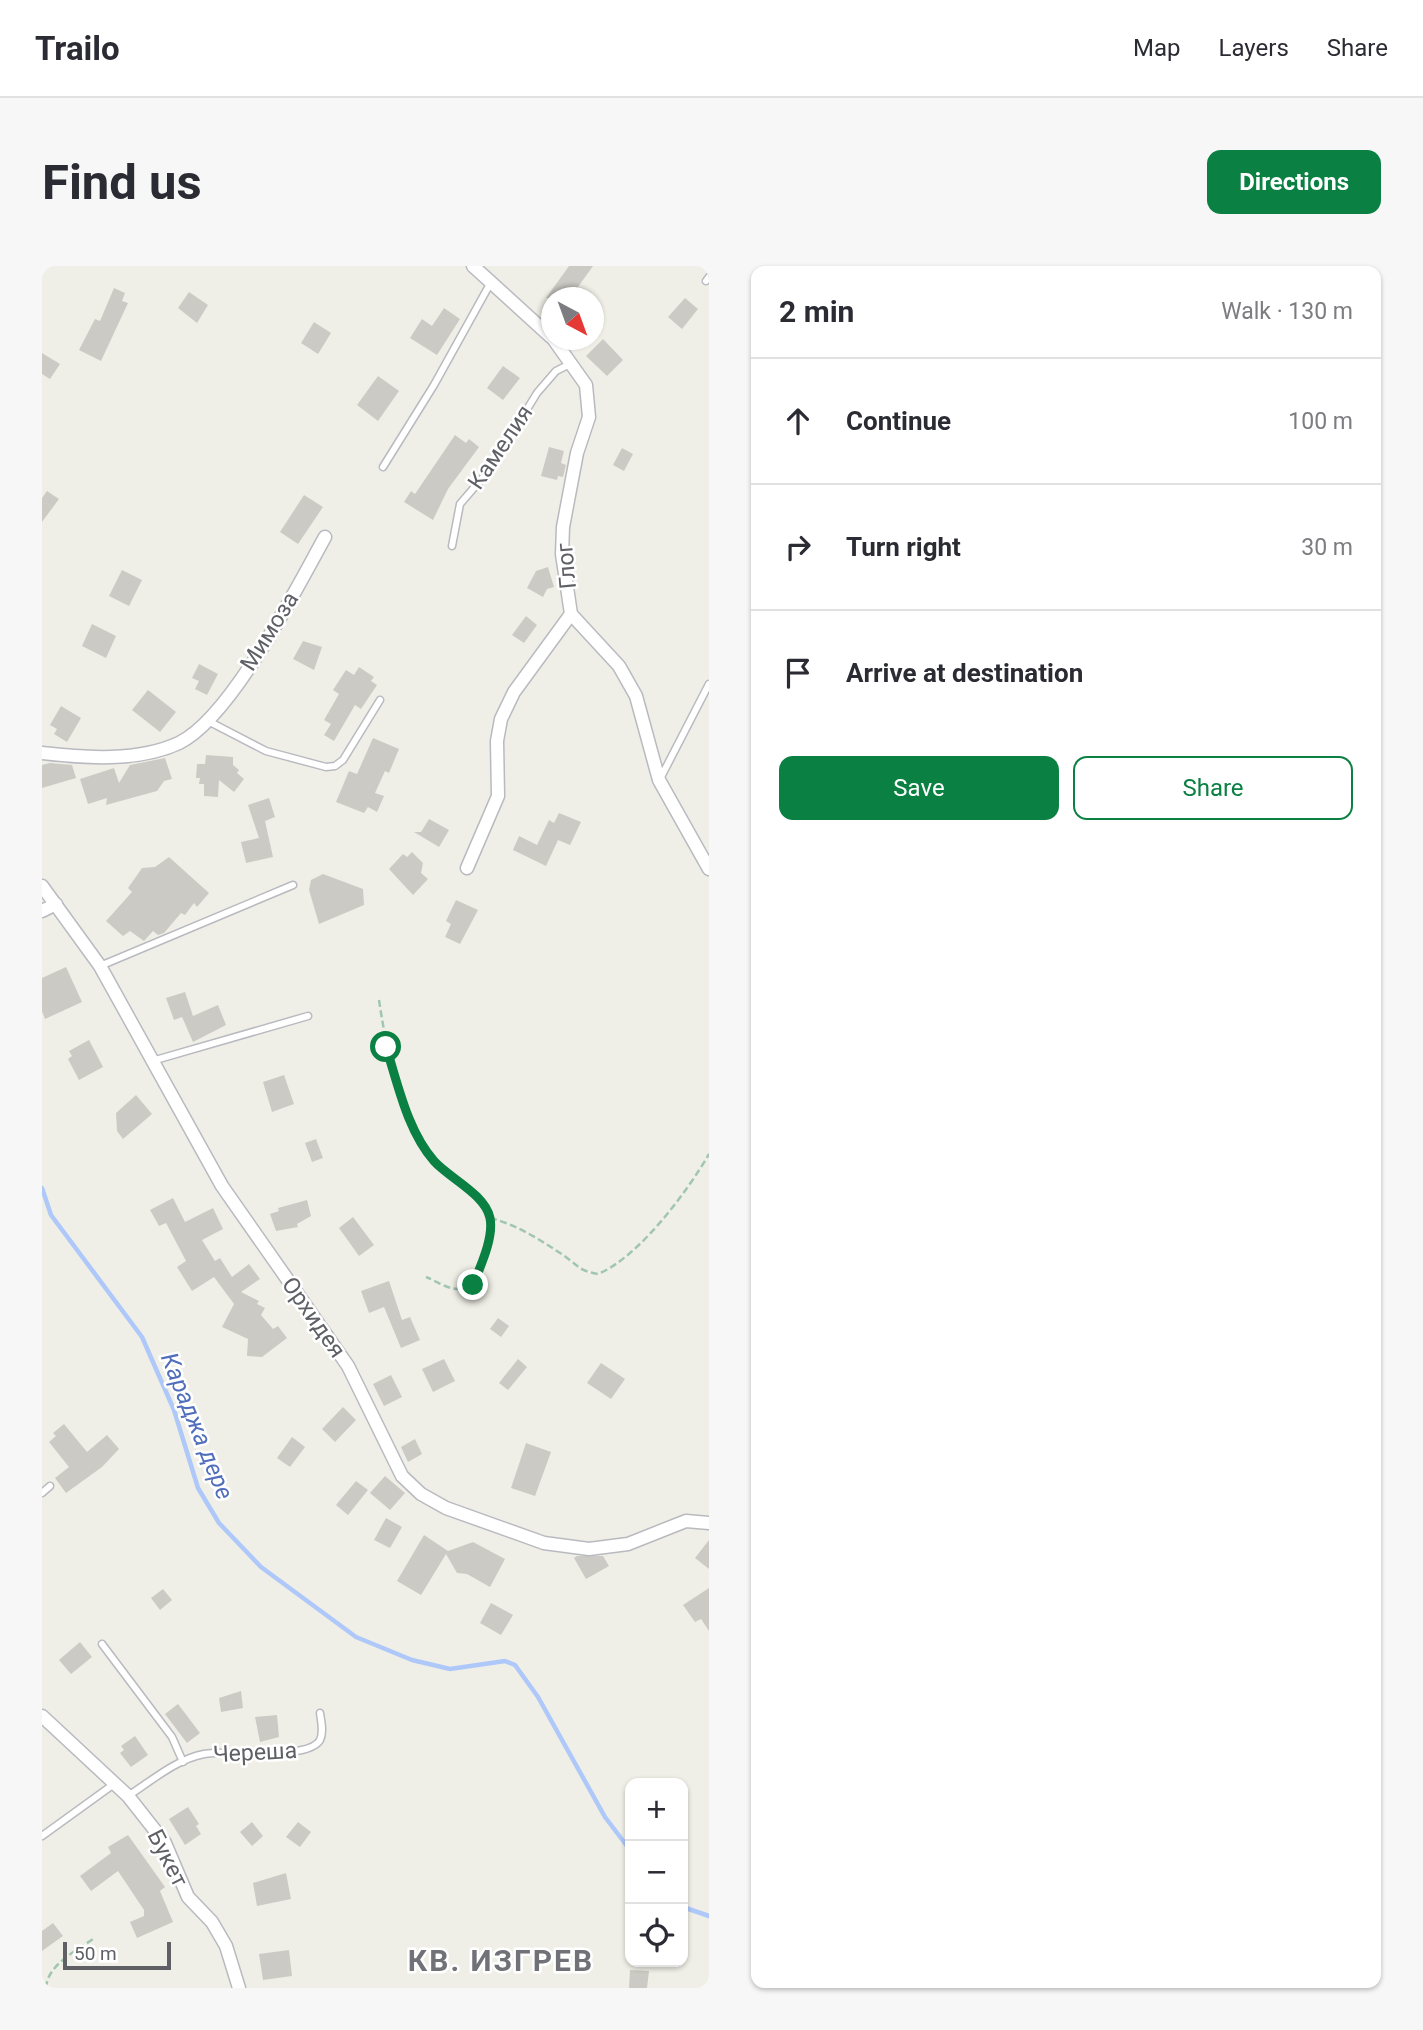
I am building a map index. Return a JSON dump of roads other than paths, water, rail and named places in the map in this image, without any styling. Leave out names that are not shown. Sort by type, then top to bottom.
[{"type":"street","name":"Глог","points":[[473,266],[541,329]]},
{"type":"street","name":"Глог","points":[[562,350],[586,385],[589,417],[577,453],[563,527],[562,554],[571,614],[619,666],[636,696],[659,780],[709,869]]},
{"type":"street","name":"Мимоза","points":[[42,753],[85,758],[145,752],[179,743],[208,722],[266,643],[325,537]]},
{"type":"street","points":[[467,868],[498,796],[497,741],[501,719],[514,692],[571,614]]},
{"type":"street","name":"Орхидея","points":[[42,886],[100,965],[222,1186],[348,1366],[366,1400],[385,1447],[402,1476],[421,1494],[446,1508],[544,1543],[589,1549],[628,1544],[686,1521],[709,1523]]},
{"type":"street","points":[[42,911],[56,904]]},
{"type":"street","name":"Букет","points":[[42,1716],[128,1796],[166,1843],[188,1896],[212,1922],[226,1945],[239,1988]]},
{"type":"lane","points":[[383,467],[434,386],[490,284]]},
{"type":"lane","name":"Камелия","points":[[452,546],[460,504],[491,468],[537,393],[556,371],[572,363]]},
{"type":"lane","points":[[659,780],[709,684]]},
{"type":"lane","points":[[208,722],[266,751],[326,767],[335,766],[343,760],[380,700]]},
{"type":"lane","points":[[100,965],[293,886]]},
{"type":"lane","points":[[152,1061],[308,1016]]},
{"type":"lane","points":[[42,1493],[50,1486]]},
{"type":"lane","points":[[102,1644],[172,1737],[183,1762]]},
{"type":"lane","name":"Череша","points":[[128,1796],[183,1762],[202,1754],[303,1751],[320,1741],[320,1713]]},
{"type":"lane","points":[[42,1836],[114,1784]]},
{"type":"waterway","name":"Караджа дере","points":[[42,1188],[51,1215],[142,1337],[174,1410],[198,1488],[219,1523],[261,1567],[356,1637],[412,1660],[450,1669],[505,1661],[515,1665],[538,1697],[605,1817],[625,1843]]},
{"type":"waterway","name":"Караджа дере","points":[[688,1909],[709,1916]]},
{"type":"district","name":"КВ. ИЗГРЕВ","points":[[501,1961]]}]
